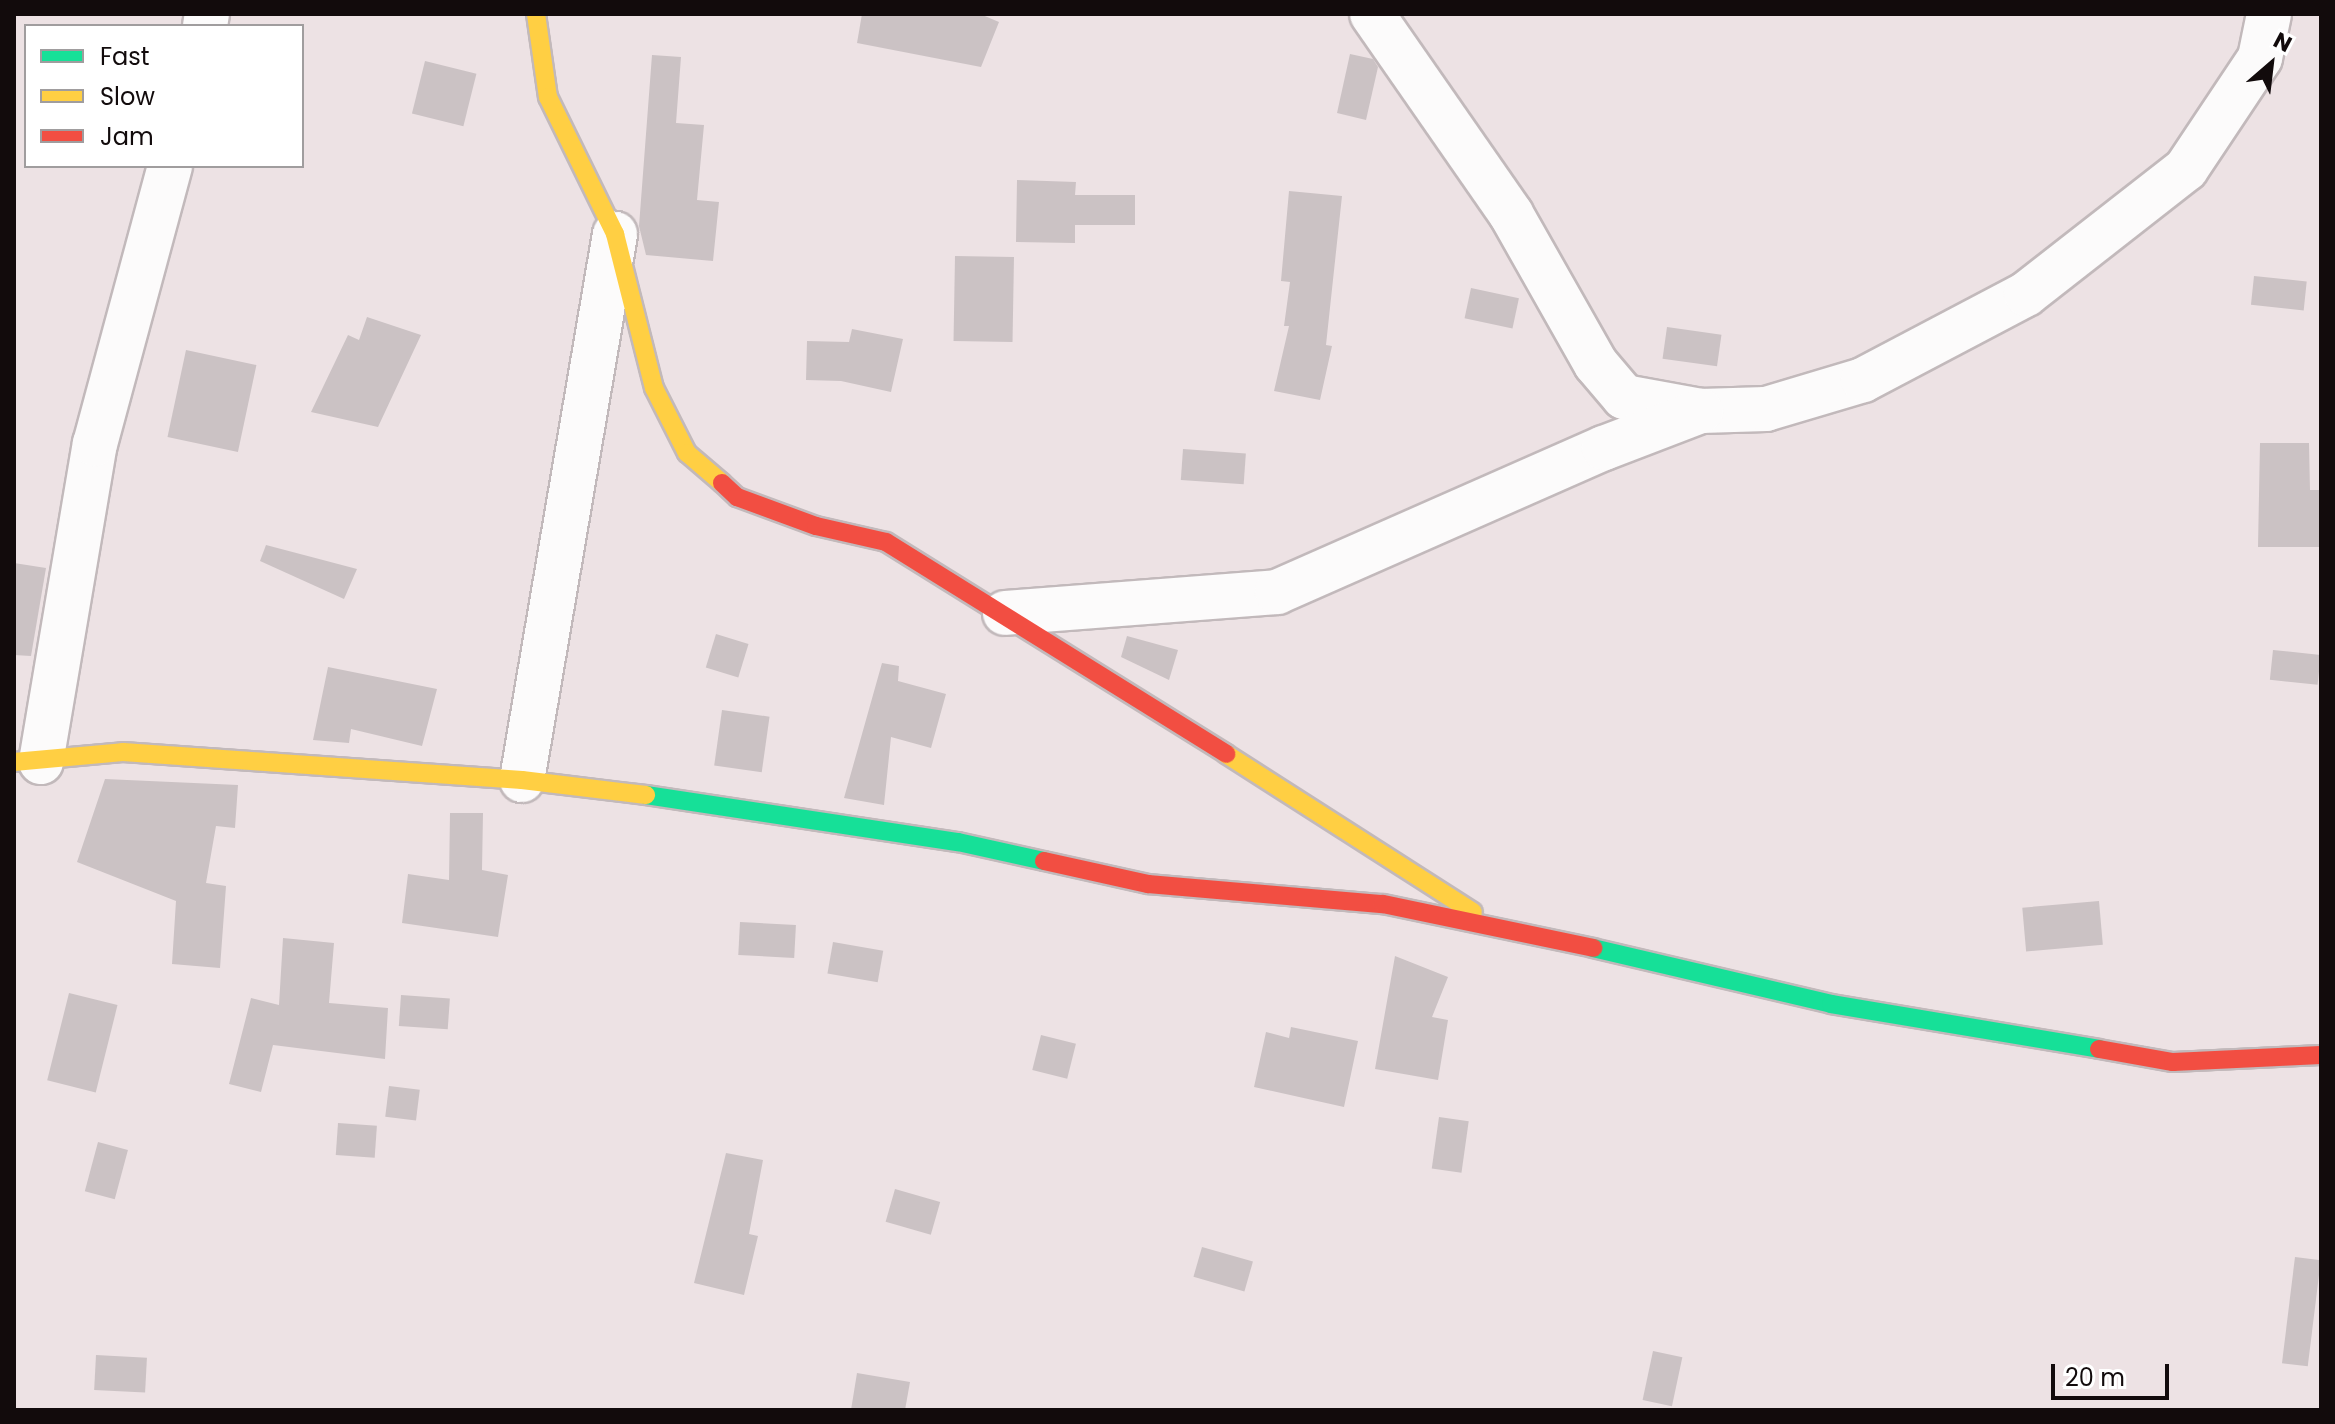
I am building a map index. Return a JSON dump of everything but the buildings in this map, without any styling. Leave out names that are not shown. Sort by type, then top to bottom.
[{"type":"street","points":[[536,14],[548,97],[615,234],[654,388],[687,453],[737,497],[816,526],[886,542],[1005,613],[1492,924]]},
{"type":"street","points":[[1372,14],[1511,214],[1596,364],[1624,397],[1701,411],[1766,409],[1863,380],[2026,294],[2186,169],[2260,58],[2269,14]]},
{"type":"street","points":[[169,168],[95,444],[27,762],[123,752],[522,780],[749,808],[958,842],[1148,884],[1383,904],[1492,924],[1831,1004],[2173,1062],[2321,1055]]},
{"type":"street","points":[[522,780],[615,234]]},
{"type":"street","points":[[1005,613],[1277,592],[1604,448],[1701,411]]},
{"type":"traffic: fast","points":[[646,795],[958,842],[1044,861]]},
{"type":"traffic: fast","points":[[1593,948],[1831,1004],[2099,1049]]},
{"type":"traffic: slow","points":[[536,14],[548,97],[615,234],[654,388],[687,453],[722,483]]},
{"type":"traffic: slow","points":[[14,762],[123,752],[522,780],[646,795]]},
{"type":"traffic: slow","points":[[1226,754],[1473,912]]},
{"type":"traffic: jam","points":[[722,483],[737,497],[816,526],[886,542],[1226,754]]},
{"type":"traffic: jam","points":[[1044,861],[1148,884],[1383,904],[1593,948]]},
{"type":"traffic: jam","points":[[2099,1049],[2173,1062],[2321,1055]]}]
